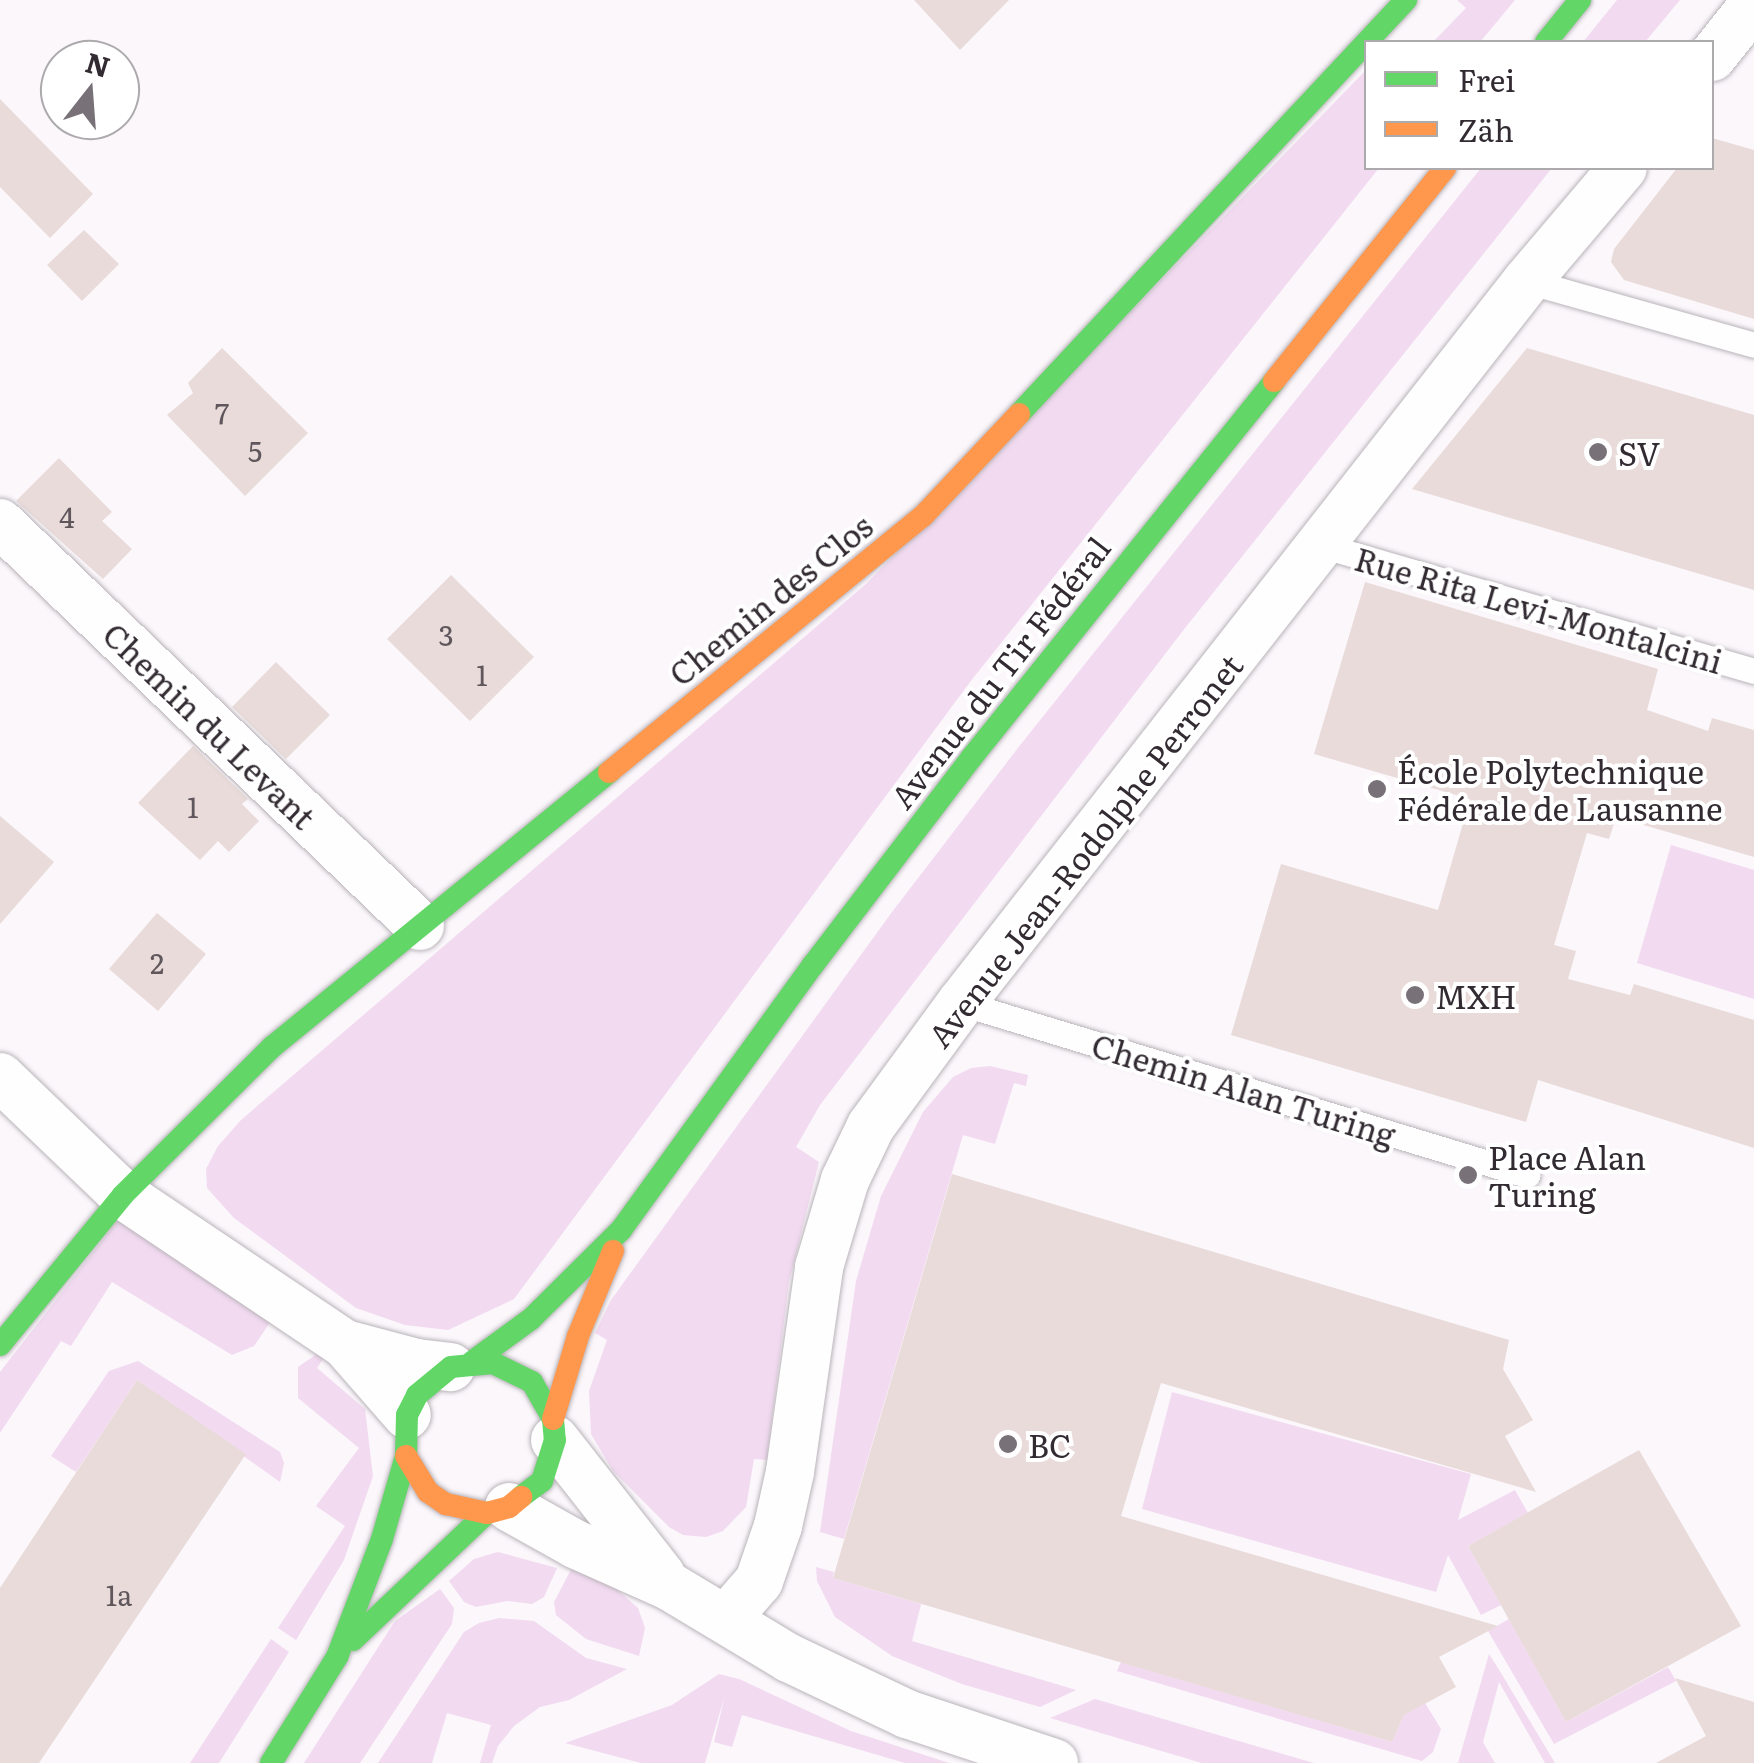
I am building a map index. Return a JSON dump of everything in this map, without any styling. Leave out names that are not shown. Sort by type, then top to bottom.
[{"type":"main road","name":"Chemin des Clos","points":[[1369,40],[1406,0]]},
{"type":"main road","points":[[1548,40],[1580,0]]},
{"type":"main road","name":"Chemin des Clos","points":[[0,1345],[122,1195],[272,1047],[923,516],[1364,45]]},
{"type":"main road","name":"Avenue du Tir Fédéral","points":[[461,1365],[531,1319],[622,1230],[813,966],[972,756],[1443,170]]},
{"type":"main road","name":"Avenue du Tir Fédéral","points":[[554,1430],[578,1336],[622,1230]]},
{"type":"main road","points":[[271,1763],[337,1657],[382,1539],[417,1395],[461,1365],[504,1366],[532,1382],[554,1430],[542,1480],[498,1510],[337,1657]]},
{"type":"main road","points":[[407,1436],[428,1492],[466,1512],[498,1510]]},
{"type":"street","points":[[1714,54],[1754,4]]},
{"type":"street","name":"Avenue Jean-Rodolphe Perronet","points":[[726,1619],[759,1581],[778,1526],[790,1472],[819,1267],[845,1180],[871,1126],[961,1003],[1324,546],[1527,281],[1621,170]]},
{"type":"street","name":"Chemin du Levant","points":[[0,523],[420,926]]},
{"type":"street","points":[[0,1077],[122,1195],[345,1344],[416,1364],[461,1365]]},
{"type":"street","points":[[345,1344],[407,1436]]},
{"type":"street","points":[[554,1430],[669,1586]]},
{"type":"street","points":[[498,1510],[669,1586],[788,1658],[907,1714],[1054,1763]]},
{"type":"lane","points":[[1527,281],[1754,345]]},
{"type":"lane","name":"Rue Rita Levi-Montalcini","points":[[1324,546],[1754,671]]},
{"type":"lane","name":"Chemin Alan Turing","points":[[961,1003],[1528,1175]]},
{"type":"shaded area","points":[[1457,0],[1515,0],[1482,40],[1435,40],[1466,8]]},
{"type":"shaded area","points":[[1617,0],[1680,0],[1647,40],[1585,40]]},
{"type":"shaded area","points":[[1364,72],[1364,170],[1377,170],[970,682],[514,1299],[448,1330],[405,1325],[356,1308],[234,1218],[207,1188],[206,1169],[218,1146],[241,1120],[866,584]]},
{"type":"shaded area","points":[[1479,170],[1550,170],[1185,628],[820,1105],[796,1147],[819,1162],[789,1282],[767,1460],[754,1459],[746,1507],[723,1531],[706,1537],[683,1535],[669,1527],[613,1471],[591,1434],[589,1391],[607,1340],[595,1333],[611,1300],[892,912],[1021,744]]},
{"type":"shaded area","points":[[1671,845],[1754,870],[1754,999],[1637,963]]},
{"type":"shaded area","points":[[990,1066],[1028,1075],[1026,1086],[1014,1083],[995,1144],[963,1135],[844,1539],[820,1532],[856,1281],[881,1196],[923,1112],[953,1077],[971,1068]]},
{"type":"shaded area","points":[[121,1216],[273,1318],[254,1346],[232,1355],[112,1282],[71,1346],[61,1341],[0,1433],[0,1372]]},
{"type":"shaded area","points":[[317,1354],[325,1356],[317,1368],[365,1409],[373,1476],[344,1560],[296,1640],[278,1628],[345,1526],[316,1506],[359,1448],[298,1398],[298,1367]]},
{"type":"shaded area","points":[[138,1361],[280,1452],[284,1463],[280,1482],[137,1380],[76,1472],[51,1456],[109,1371]]},
{"type":"shaded area","points":[[1172,1392],[1471,1474],[1458,1520],[1515,1490],[1528,1513],[1468,1546],[1501,1605],[1481,1615],[1448,1555],[1436,1592],[1142,1509]]},
{"type":"shaded area","points":[[498,1552],[557,1568],[544,1597],[532,1604],[507,1601],[476,1607],[464,1602],[449,1581],[474,1559]]},
{"type":"shaded area","points":[[574,1564],[613,1586],[638,1608],[645,1628],[639,1656],[586,1639],[556,1615],[554,1602]]},
{"type":"shaded area","points":[[816,1567],[834,1572],[833,1578],[921,1604],[912,1641],[1076,1690],[1040,1707],[962,1684],[892,1656],[835,1617],[817,1581]]},
{"type":"shaded area","points":[[440,1589],[454,1608],[452,1624],[360,1763],[304,1763],[395,1621]]},
{"type":"shaded area","points":[[499,1618],[534,1621],[586,1658],[627,1669],[569,1700],[540,1707],[514,1726],[498,1746],[492,1763],[480,1763],[491,1725],[447,1713],[432,1763],[378,1763],[464,1632]]},
{"type":"shaded area","points":[[1509,1619],[1566,1722],[1668,1667],[1676,1681],[1554,1744],[1488,1631]]},
{"type":"shaded area","points":[[271,1639],[289,1652],[219,1763],[190,1763]]},
{"type":"shaded area","points":[[1489,1654],[1555,1763],[1545,1763],[1499,1682],[1483,1742],[1495,1763],[1458,1763]]},
{"type":"shaded area","points":[[1121,1662],[1392,1742],[1404,1715],[1425,1703],[1441,1729],[1433,1752],[1422,1761],[1117,1671]]},
{"type":"shaded area","points":[[719,1674],[739,1679],[851,1731],[949,1763],[905,1763],[742,1715],[732,1747],[714,1742],[725,1695],[705,1763],[641,1763],[565,1743],[672,1705]]},
{"type":"shaded area","points":[[1095,1699],[1314,1763],[1202,1763],[1050,1718]]},
{"type":"building","points":[[914,0],[1009,0],[960,50]]},
{"type":"building","points":[[0,99],[93,194],[50,238],[0,187]]},
{"type":"building","points":[[1714,139],[1754,150],[1754,319],[1624,280],[1611,262],[1614,249],[1675,170],[1714,170]]},
{"type":"building","points":[[84,230],[119,264],[82,301],[47,265]]},
{"type":"building","points":[[222,348],[308,433],[245,496],[167,415],[193,393],[188,383]]},
{"type":"building","name":"SV","points":[[1527,348],[1754,415],[1754,590],[1412,489]]},
{"type":"building","points":[[59,458],[112,512],[102,521],[132,549],[103,579],[16,501]]},
{"type":"building","points":[[451,575],[534,657],[470,721],[387,639]]},
{"type":"building","points":[[1365,582],[1658,669],[1647,710],[1708,731],[1712,718],[1754,730],[1754,857],[1616,817],[1609,839],[1587,833],[1554,945],[1576,951],[1568,979],[1630,995],[1634,984],[1754,1020],[1754,1148],[1538,1080],[1526,1122],[1231,1035],[1281,864],[1438,910],[1470,799],[1314,754]]},
{"type":"building","points":[[276,662],[330,715],[286,759],[232,707]]},
{"type":"building","points":[[193,746],[248,799],[242,804],[259,821],[229,852],[218,841],[200,860],[138,803]]},
{"type":"building","points":[[0,816],[54,862],[0,924]]},
{"type":"building","points":[[157,913],[206,954],[158,1011],[109,969]]},
{"type":"building","points":[[952,1174],[1509,1340],[1503,1369],[1533,1420],[1505,1436],[1536,1492],[1161,1383],[1121,1516],[1498,1626],[1439,1657],[1456,1687],[1404,1715],[1392,1742],[833,1578]]},
{"type":"building","points":[[137,1380],[246,1454],[39,1763],[0,1763],[0,1588]]},
{"type":"building","points":[[1639,1450],[1741,1626],[1566,1722],[1468,1546]]},
{"type":"building","points":[[1675,1678],[1754,1702],[1754,1763],[1656,1763],[1706,1736]]},
{"type":"traffic: fast","points":[[1369,40],[1406,0]]},
{"type":"traffic: fast","points":[[1548,40],[1580,0]]},
{"type":"traffic: fast","points":[[1019,414],[1364,45]]},
{"type":"traffic: fast","points":[[472,1362],[531,1319],[621,1230],[813,965],[972,757],[1274,381]]},
{"type":"traffic: fast","points":[[0,1345],[123,1195],[272,1047],[609,772]]},
{"type":"traffic: fast","points":[[271,1763],[337,1657],[382,1539],[406,1456],[407,1415],[417,1395],[451,1367],[493,1363],[532,1382],[553,1419],[555,1440],[542,1481],[521,1497]]},
{"type":"traffic: fast","points":[[353,1640],[487,1513]]},
{"type":"traffic: slow","points":[[1274,381],[1443,170]]},
{"type":"traffic: slow","points":[[609,772],[923,516],[1019,414]]},
{"type":"traffic: slow","points":[[553,1419],[578,1336],[613,1251]]},
{"type":"traffic: slow","points":[[406,1456],[428,1492],[446,1504],[487,1513],[509,1507],[521,1497]]},
{"type":"place","name":"SV","points":[[1598,452]]},
{"type":"place","name":"École Polytechnique Fédérale de Lausanne","points":[[1377,789]]},
{"type":"place","name":"MXH","points":[[1415,995]]},
{"type":"place","name":"Place Alan Turing","points":[[1468,1175]]},
{"type":"place","name":"BC","points":[[1008,1444]]}]
